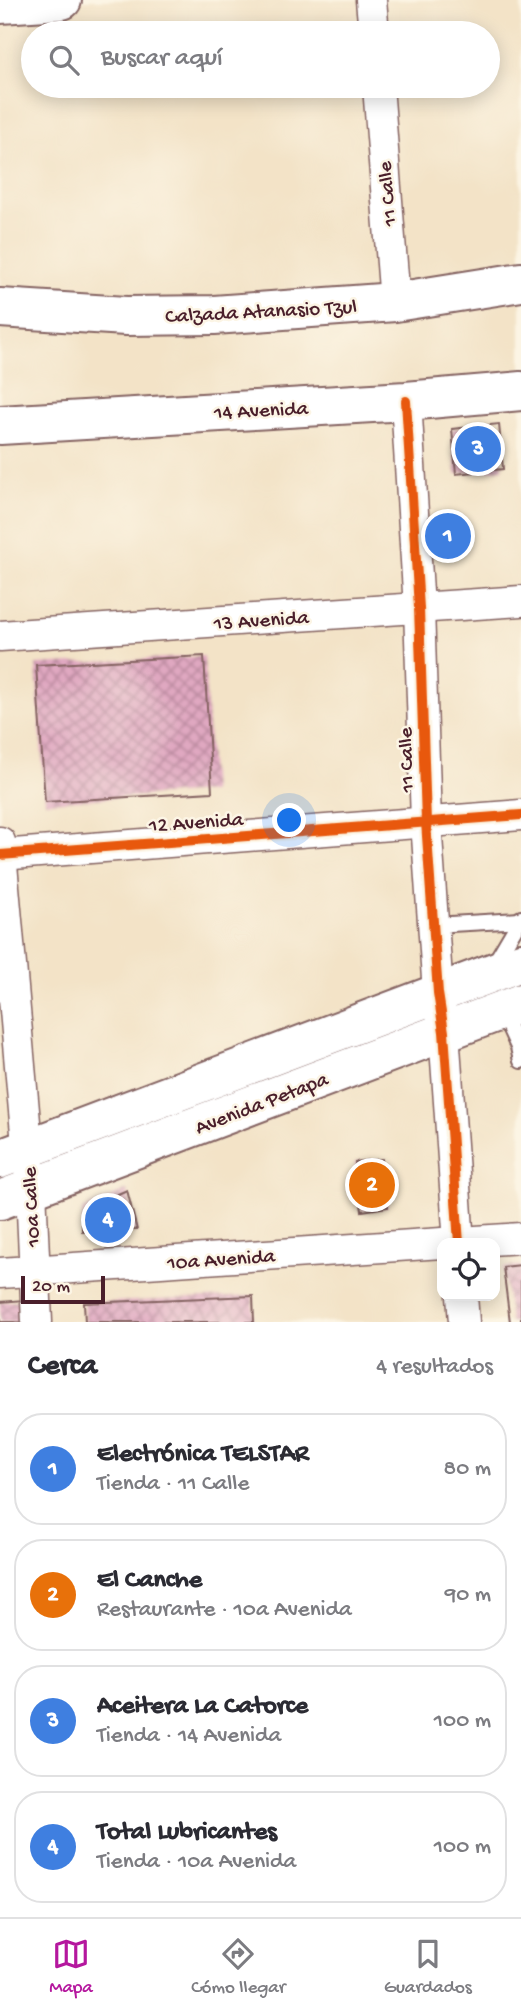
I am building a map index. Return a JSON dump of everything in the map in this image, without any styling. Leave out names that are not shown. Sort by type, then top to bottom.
[{"type":"main road","points":[[0,4],[62,0]]},
{"type":"main road","name":"Calzada Atanasio Tzul","points":[[0,308],[126,316],[214,315],[395,302],[521,282]]},
{"type":"main road","name":"14 Avenida","points":[[0,425],[406,401],[521,391]]},
{"type":"main road","name":"Avenida Petapa","points":[[13,1154],[521,962]]},
{"type":"main road","name":"Avenida Petapa","points":[[15,1194],[511,1007]]},
{"type":"street","points":[[371,0],[373,21]]},
{"type":"street","name":"11 Calle","points":[[379,98],[395,302]]},
{"type":"street","name":"11 Calle","points":[[406,401],[419,608],[426,822],[438,993],[444,1032],[451,1238]]},
{"type":"street","name":"13 Avenida","points":[[0,636],[521,601]]},
{"type":"street","name":"12 Avenida","points":[[0,855],[521,815]]},
{"type":"street","name":"10a Calle","points":[[0,842],[15,1194],[33,1271],[37,1322]]},
{"type":"street","name":"10a Avenida","points":[[500,1240],[521,1238]]},
{"type":"street","name":"10a Avenida","points":[[0,1273],[437,1244]]},
{"type":"street","points":[[462,1301],[464,1322]]},
{"type":"lane","points":[[433,925],[520,919]]},
{"type":"lane","points":[[486,976],[520,919]]},
{"type":"lane","points":[[511,1007],[521,1061]]},
{"type":"building","points":[[499,424],[503,469],[456,474],[452,429]]},
{"type":"building","points":[[204,656],[212,792],[45,802],[36,665]]},
{"type":"building","points":[[382,1159],[388,1207],[362,1211],[355,1162]]},
{"type":"building","points":[[127,1190],[137,1230],[82,1231],[82,1210]]},
{"type":"building","points":[[521,1265],[521,1322],[510,1322],[503,1267]]},
{"type":"building","points":[[253,1296],[254,1322],[85,1322],[84,1303]]},
{"type":"building","points":[[24,1300],[26,1322],[0,1322],[0,1302]]},
{"type":"cycle path","points":[[406,401],[419,608],[426,822],[459,1238]]},
{"type":"cycle path","points":[[0,855],[521,815]]},
{"type":"place","name":"Aceitera La Catorce","points":[[478,449]]},
{"type":"place","name":"Electrónica TELSTAR","points":[[448,536]]},
{"type":"place","name":"El Canche","points":[[372,1185]]},
{"type":"place","name":"Total Lubricantes","points":[[108,1220]]}]
